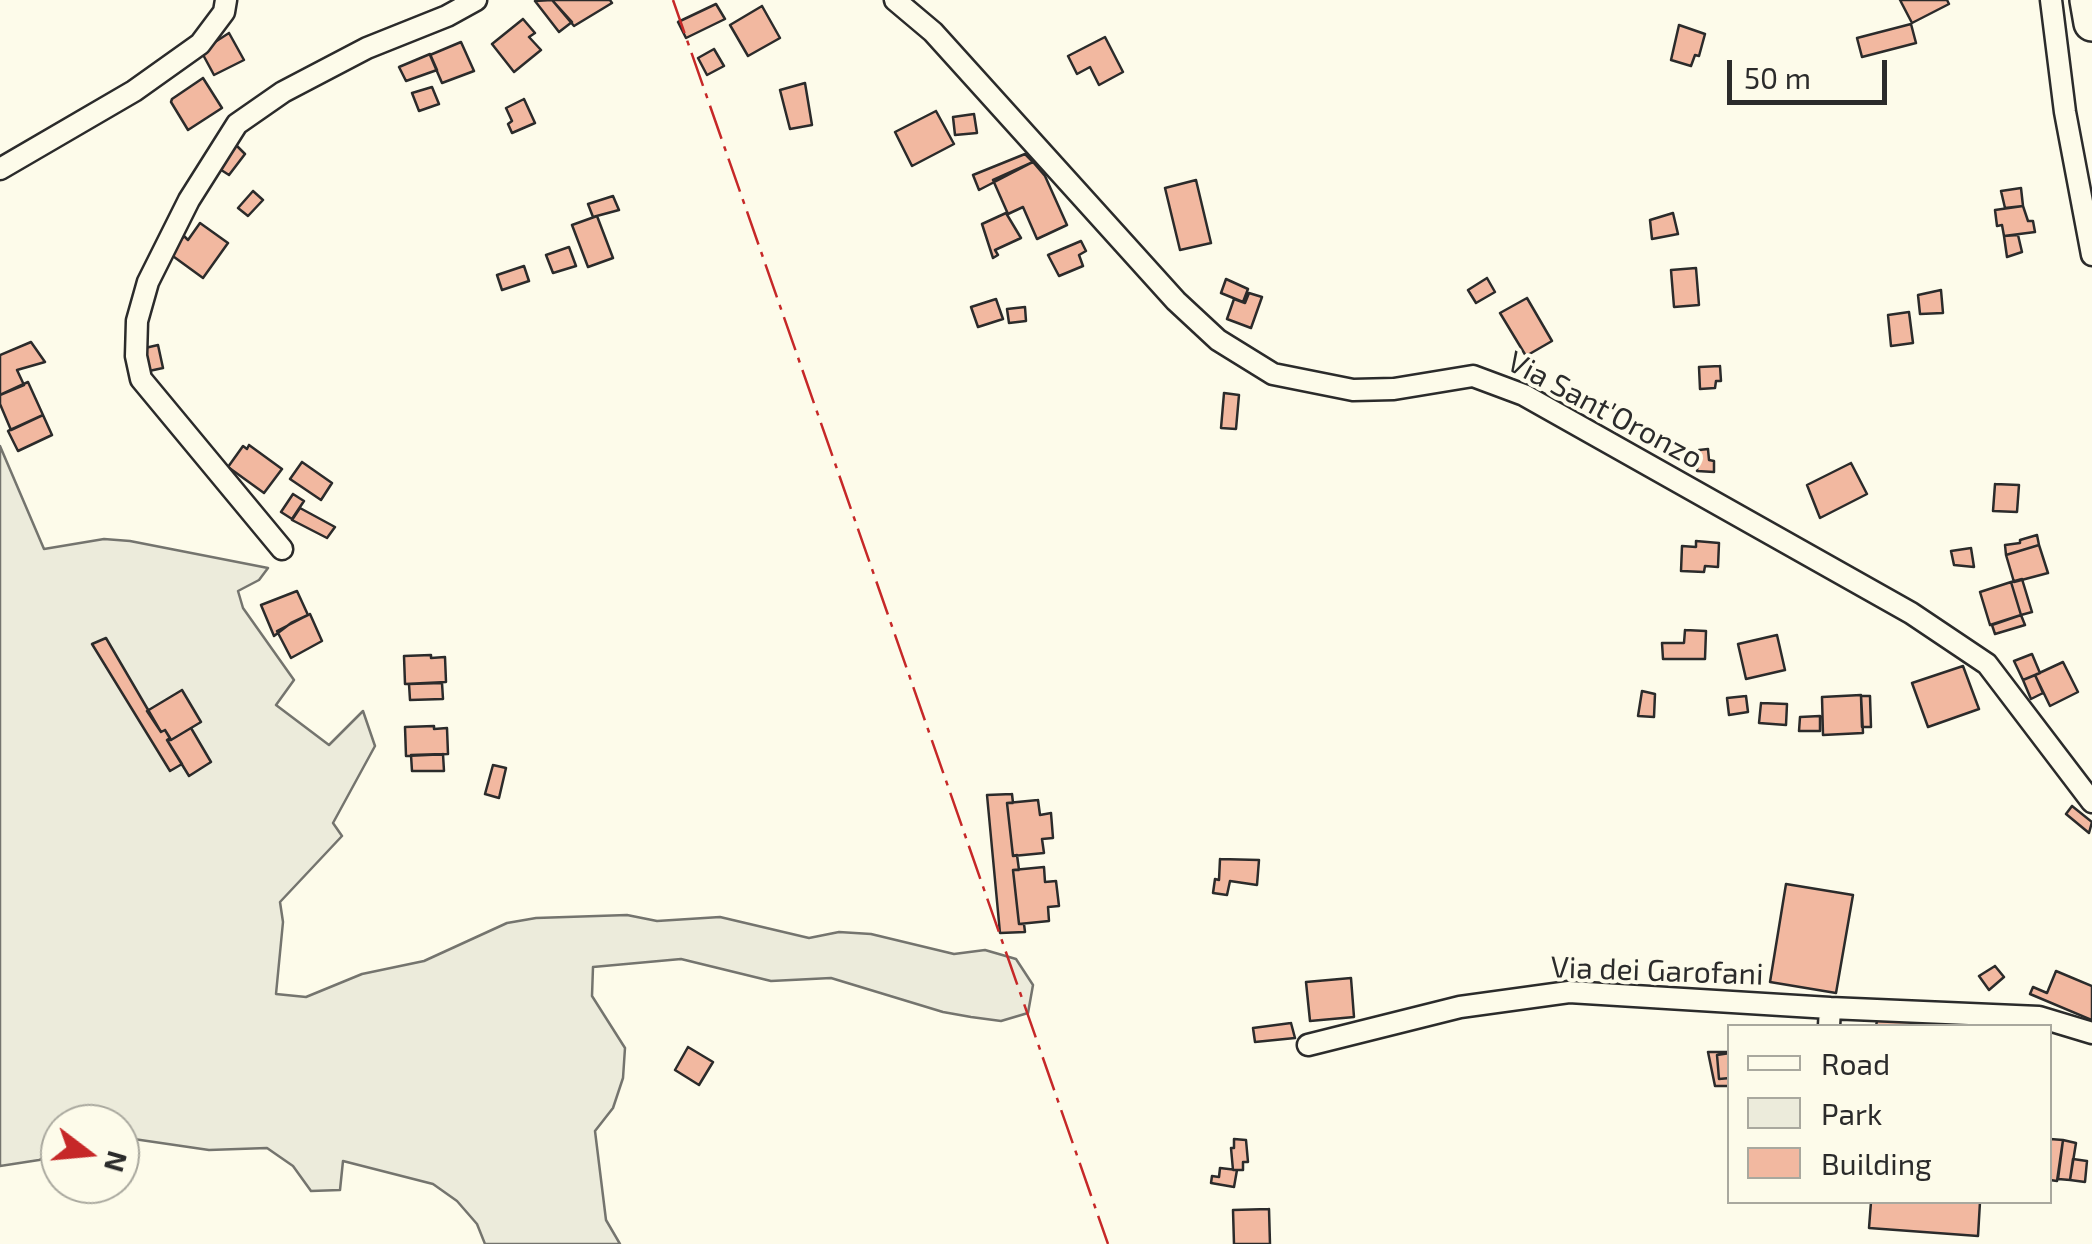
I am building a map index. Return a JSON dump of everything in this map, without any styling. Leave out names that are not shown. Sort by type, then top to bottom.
[{"type":"highway","points":[[2088,0],[2092,23]]},
{"type":"street","points":[[0,169],[134,90],[200,44],[224,12],[226,0]]},
{"type":"street","points":[[282,549],[141,378],[136,356],[137,321],[148,282],[189,200],[237,124],[283,92],[366,48],[447,16],[476,0]]},
{"type":"street","name":"Via Sant'Oronzo","points":[[895,0],[934,32],[1176,301],[1218,340],[1273,374],[1325,385],[1394,390],[1473,376],[1524,395],[1911,614],[1987,664],[2092,802]]},
{"type":"street","points":[[2051,0],[2065,112],[2092,255]]},
{"type":"street","name":"Via dei Garofani","points":[[1308,1045],[1460,1007],[1569,992],[1829,1017],[2039,1017],[2092,1033]]},
{"type":"green space","points":[[0,446],[44,549],[104,539],[130,541],[268,568],[259,580],[238,591],[243,608],[294,680],[276,705],[329,745],[363,711],[375,746],[333,823],[342,836],[280,902],[283,922],[276,994],[306,997],[362,974],[424,961],[507,923],[536,918],[627,915],[657,921],[720,917],[809,938],[839,932],[871,934],[954,954],[985,950],[1016,959],[1033,985],[1028,1013],[1001,1021],[943,1012],[831,978],[771,981],[681,959],[593,967],[592,996],[625,1048],[623,1078],[613,1108],[595,1131],[606,1220],[620,1244],[485,1244],[477,1224],[457,1201],[433,1184],[343,1161],[340,1190],[311,1191],[293,1166],[267,1148],[209,1150],[140,1140],[140,1104],[40,1104],[40,1160],[0,1166]]},
{"type":"building","points":[[552,0],[610,0],[612,3],[574,26]]},
{"type":"building","points":[[552,0],[572,22],[559,32],[535,1]]},
{"type":"building","points":[[1900,0],[1947,0],[1949,4],[1912,23]]},
{"type":"building","points":[[716,4],[725,19],[686,38],[678,22]]},
{"type":"building","points":[[762,6],[780,38],[748,56],[730,25]]},
{"type":"building","points":[[523,19],[535,33],[529,37],[541,50],[514,72],[492,44]]},
{"type":"building","points":[[1911,24],[1916,43],[1862,57],[1857,38]]},
{"type":"building","points":[[1679,25],[1705,34],[1699,56],[1695,55],[1691,66],[1671,60]]},
{"type":"building","points":[[229,33],[244,60],[214,75],[201,51]]},
{"type":"building","points":[[1105,37],[1123,72],[1099,85],[1090,67],[1077,74],[1068,56]]},
{"type":"building","points":[[461,42],[474,71],[442,83],[430,55]]},
{"type":"building","points":[[714,49],[724,66],[707,75],[698,58]]},
{"type":"building","points":[[430,54],[437,70],[406,81],[399,67]]},
{"type":"building","points":[[203,78],[222,108],[188,130],[171,102]]},
{"type":"building","points":[[805,83],[812,125],[790,129],[780,90]]},
{"type":"building","points":[[432,87],[439,104],[419,111],[412,93]]},
{"type":"building","points":[[524,99],[535,123],[512,133],[506,108]]},
{"type":"building","points":[[936,111],[954,144],[912,166],[895,132]]},
{"type":"building","points":[[974,114],[977,133],[955,135],[953,117]]},
{"type":"building","points":[[231,140],[245,154],[229,175],[215,166]]},
{"type":"building","points":[[1025,154],[1033,162],[979,190],[973,175]]},
{"type":"building","points":[[1033,162],[1045,176],[1067,225],[1037,239],[1023,207],[1008,214],[993,180]]},
{"type":"building","points":[[1196,180],[1211,243],[1180,250],[1165,188]]},
{"type":"building","points":[[2021,188],[2023,206],[2005,208],[2001,191]]},
{"type":"building","points":[[253,191],[263,200],[248,216],[238,208]]},
{"type":"building","points":[[613,196],[619,210],[593,217],[588,204]]},
{"type":"building","points":[[2023,206],[2035,232],[2004,236],[2002,225],[1997,226],[1995,210]]},
{"type":"building","points":[[1006,213],[1021,238],[995,250],[998,255],[993,258],[982,224]]},
{"type":"building","points":[[1673,213],[1678,234],[1652,239],[1650,220]]},
{"type":"building","points":[[597,216],[613,258],[588,267],[572,225]]},
{"type":"building","points":[[200,223],[228,243],[203,278],[170,254],[184,236],[188,240]]},
{"type":"building","points":[[2018,235],[2022,252],[2007,257],[2004,236]]},
{"type":"building","points":[[1081,241],[1086,251],[1079,255],[1083,266],[1059,276],[1048,255]]},
{"type":"building","points":[[569,247],[576,266],[553,273],[546,255]]},
{"type":"building","points":[[524,266],[529,281],[502,290],[497,275]]},
{"type":"building","points":[[1696,268],[1699,305],[1674,307],[1671,270]]},
{"type":"building","points":[[1487,278],[1495,292],[1476,303],[1468,290]]},
{"type":"building","points":[[1226,279],[1248,289],[1243,302],[1221,293]]},
{"type":"building","points":[[1941,290],[1943,313],[1920,314],[1918,295]]},
{"type":"building","points":[[1249,293],[1262,297],[1251,328],[1227,319],[1234,299],[1245,303]]},
{"type":"building","points":[[1527,298],[1552,341],[1526,356],[1500,313]]},
{"type":"building","points":[[996,299],[1003,319],[978,327],[971,307]]},
{"type":"building","points":[[1025,307],[1026,321],[1009,323],[1007,309]]},
{"type":"building","points":[[1909,312],[1913,343],[1891,346],[1888,315]]},
{"type":"building","points":[[31,342],[45,362],[17,370],[24,385],[0,395],[0,355]]},
{"type":"building","points":[[158,345],[163,368],[149,371],[145,348]]},
{"type":"building","points":[[1720,366],[1721,381],[1716,381],[1715,388],[1700,389],[1699,367]]},
{"type":"building","points":[[28,382],[43,415],[11,430],[0,395]]},
{"type":"building","points":[[1224,393],[1239,395],[1236,429],[1221,428]]},
{"type":"building","points":[[43,415],[52,435],[18,451],[8,431]]},
{"type":"building","points":[[249,445],[282,469],[264,493],[228,467],[243,446],[247,449]]},
{"type":"building","points":[[1708,449],[1714,472],[1697,471],[1699,450]]},
{"type":"building","points":[[302,462],[332,483],[321,500],[290,479]]},
{"type":"building","points":[[1851,463],[1867,494],[1820,518],[1807,485]]},
{"type":"building","points":[[1995,484],[2019,485],[2017,512],[1993,511]]},
{"type":"building","points":[[293,494],[304,501],[292,519],[281,512]]},
{"type":"building","points":[[300,508],[335,527],[327,538],[292,520]]},
{"type":"building","points":[[2037,535],[2039,545],[2006,555],[2005,545]]},
{"type":"building","points":[[1696,541],[1719,543],[1718,567],[1705,566],[1704,572],[1681,571],[1682,546],[1696,547]]},
{"type":"building","points":[[2039,545],[2048,573],[2014,582],[2006,555]]},
{"type":"building","points":[[1971,548],[1974,567],[1954,565],[1951,551]]},
{"type":"building","points":[[2022,579],[2032,612],[2021,615],[2011,582]]},
{"type":"building","points":[[2011,582],[2021,615],[1990,625],[1980,592]]},
{"type":"building","points":[[297,591],[308,615],[274,636],[261,605]]},
{"type":"building","points":[[310,614],[322,641],[291,658],[277,631]]},
{"type":"building","points":[[2021,615],[2025,625],[1995,634],[1992,625]]},
{"type":"building","points":[[1685,630],[1706,631],[1705,659],[1663,659],[1662,643],[1684,643]]},
{"type":"building","points":[[1777,635],[1785,670],[1746,679],[1738,644]]},
{"type":"building","points":[[106,638],[161,732],[165,730],[170,738],[167,740],[182,764],[170,771],[92,644]]},
{"type":"building","points":[[2032,654],[2040,673],[2023,680],[2014,661]]},
{"type":"building","points":[[404,656],[445,657],[446,682],[405,684]]},
{"type":"building","points":[[2063,662],[2078,692],[2050,706],[2035,675]]},
{"type":"building","points":[[1963,666],[1979,709],[1928,727],[1912,683]]},
{"type":"building","points":[[2035,675],[2043,693],[2031,699],[2023,680]]},
{"type":"building","points":[[442,683],[443,699],[410,700],[409,684]]},
{"type":"building","points":[[182,690],[201,722],[171,740],[147,711]]},
{"type":"building","points":[[1642,691],[1655,694],[1654,717],[1638,716]]},
{"type":"building","points":[[1861,695],[1863,733],[1823,735],[1822,697]]},
{"type":"building","points":[[1746,696],[1748,712],[1729,715],[1727,698]]},
{"type":"building","points":[[1861,696],[1870,696],[1871,727],[1862,727]]},
{"type":"building","points":[[1761,703],[1787,704],[1786,725],[1759,723]]},
{"type":"building","points":[[1820,716],[1820,731],[1799,731],[1800,717]]},
{"type":"building","points":[[405,727],[447,728],[448,754],[406,756]]},
{"type":"building","points":[[191,728],[211,762],[189,776],[167,740]]},
{"type":"building","points":[[443,754],[444,771],[412,771],[411,755]]},
{"type":"building","points":[[493,765],[506,768],[499,798],[485,794]]},
{"type":"building","points":[[1012,794],[1013,803],[1007,803],[1013,856],[1017,855],[1019,870],[1013,870],[1019,924],[1024,924],[1025,932],[1000,933],[987,795]]},
{"type":"building","points":[[1038,800],[1040,815],[1051,813],[1053,838],[1042,839],[1044,853],[1013,856],[1007,803]]},
{"type":"building","points":[[2072,806],[2092,822],[2089,833],[2066,814]]},
{"type":"building","points":[[1220,859],[1259,860],[1257,885],[1230,881],[1227,895],[1213,893],[1215,879],[1219,880]]},
{"type":"building","points":[[1044,867],[1045,882],[1056,881],[1059,906],[1048,907],[1049,921],[1019,924],[1013,870]]},
{"type":"building","points":[[1786,884],[1853,895],[1836,993],[1770,982]]},
{"type":"building","points":[[1995,966],[2004,977],[1989,990],[1979,976]]},
{"type":"building","points":[[2056,971],[2092,986],[2092,1020],[2030,994],[2033,987],[2047,993]]},
{"type":"building","points":[[1351,978],[1354,1017],[1310,1021],[1306,982]]},
{"type":"building","points":[[1878,1016],[1924,1024],[1876,1024]]},
{"type":"building","points":[[1291,1023],[1295,1038],[1255,1042],[1253,1028]]},
{"type":"building","points":[[688,1047],[713,1062],[699,1085],[675,1070]]},
{"type":"building","points":[[1708,1052],[1727,1052],[1717,1055],[1719,1079],[1727,1078],[1727,1086],[1715,1086]]},
{"type":"building","points":[[1727,1053],[1727,1078],[1719,1079],[1717,1055]]},
{"type":"building","points":[[1234,1139],[1246,1140],[1248,1162],[1243,1162],[1243,1170],[1233,1170]]},
{"type":"building","points":[[2052,1139],[2063,1140],[2057,1181],[2052,1180]]},
{"type":"building","points":[[2063,1140],[2076,1143],[2070,1180],[2058,1179]]},
{"type":"building","points":[[2073,1159],[2087,1161],[2085,1182],[2070,1180]]},
{"type":"building","points":[[1220,1168],[1237,1170],[1234,1187],[1211,1183],[1212,1176],[1219,1177]]},
{"type":"building","points":[[1871,1204],[1980,1204],[1978,1236],[1869,1228]]},
{"type":"building","points":[[1269,1209],[1270,1244],[1234,1244],[1233,1210]]},
{"type":"power","points":[[673,0],[1108,1244]]}]
